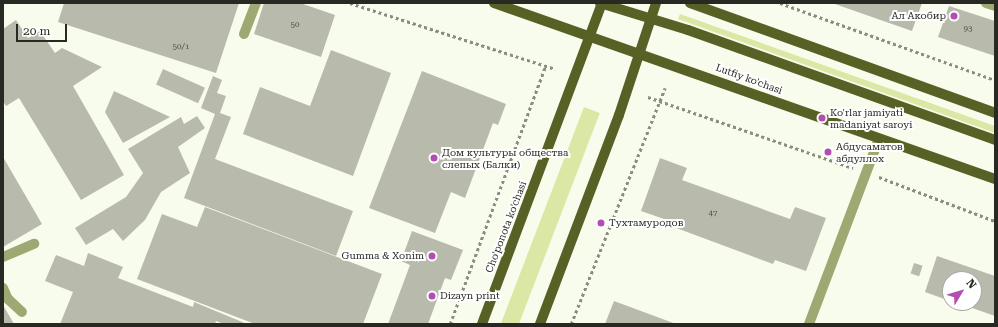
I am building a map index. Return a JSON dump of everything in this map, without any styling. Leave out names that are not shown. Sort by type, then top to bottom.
[{"type":"main road","name":"Lutfiy ko'chasi","points":[[494,3],[590,35],[995,179]]},
{"type":"main road","name":"Cho'ponota ko'chasi","points":[[482,324],[601,3]]},
{"type":"main road","points":[[601,3],[651,18],[995,140]]},
{"type":"main road","points":[[540,324],[619,115],[656,3]]},
{"type":"main road","points":[[690,3],[995,113]]},
{"type":"lane","points":[[244,34],[256,3]]},
{"type":"lane","points":[[986,3],[995,6]]},
{"type":"lane","points":[[810,324],[879,138]]},
{"type":"lane","points":[[3,257],[34,244]]},
{"type":"lane","points":[[3,288],[8,299],[22,312]]},
{"type":"path","points":[[350,3],[545,67],[556,69]]},
{"type":"path","points":[[780,3],[995,80]]},
{"type":"path","points":[[450,324],[545,67]]},
{"type":"path","points":[[571,324],[665,88]]},
{"type":"path","points":[[648,97],[659,103],[867,172],[995,221]]},
{"type":"green space","points":[[680,14],[995,126],[995,133],[678,19]]},
{"type":"green space","points":[[584,107],[600,113],[519,324],[501,324]]},
{"type":"building","points":[[64,3],[239,3],[216,73],[58,22]]},
{"type":"building","points":[[264,3],[300,3],[335,15],[321,57],[254,34]]},
{"type":"building","points":[[832,3],[922,3],[912,31]]},
{"type":"building","points":[[949,6],[995,21],[995,56],[938,37]]},
{"type":"building","points":[[16,20],[28,38],[40,31],[55,53],[62,48],[102,67],[73,86],[124,175],[81,200],[19,98],[6,106],[3,101],[3,29]]},
{"type":"building","points":[[331,50],[391,73],[353,176],[243,134],[260,87],[310,106]]},
{"type":"building","points":[[163,69],[205,88],[198,103],[156,85]]},
{"type":"building","name":"Дом культуры общества слепых (Балки)","points":[[422,71],[506,104],[498,125],[493,123],[465,198],[451,192],[435,233],[369,208]]},
{"type":"building","points":[[213,76],[222,80],[217,93],[226,96],[220,113],[231,117],[215,159],[353,211],[336,256],[184,198],[215,114],[201,108]]},
{"type":"building","points":[[114,91],[170,117],[123,143],[105,112]]},
{"type":"building","points":[[197,116],[205,128],[178,147],[190,173],[161,192],[145,220],[123,241],[113,229],[86,245],[75,228],[126,197],[143,173],[128,149],[181,117],[184,124]]},
{"type":"building","points":[[3,157],[42,224],[3,247]]},
{"type":"building","points":[[660,158],[687,168],[682,180],[790,219],[795,207],[826,218],[806,271],[775,260],[773,264],[663,223],[664,219],[641,211]]},
{"type":"building","points":[[205,207],[382,274],[363,324],[255,324],[137,279],[162,214],[197,227]]},
{"type":"building","points":[[412,231],[463,250],[451,280],[445,278],[428,324],[388,324],[410,265],[401,261]]},
{"type":"building","points":[[88,253],[123,267],[118,278],[193,307],[194,302],[247,324],[224,324],[216,321],[215,324],[60,324],[73,292],[45,281],[56,255],[84,266]]},
{"type":"building","points":[[937,256],[980,271],[942,271],[942,298],[925,292]]},
{"type":"building","points":[[914,263],[923,266],[919,276],[911,273]]},
{"type":"building","points":[[982,272],[995,276],[995,316],[981,311],[982,311]]},
{"type":"building","points":[[614,301],[676,324],[605,324]]},
{"type":"building","points":[[3,305],[14,324],[3,324]]},
{"type":"place","name":"Ал Акобир","points":[[954,16]]},
{"type":"place","name":"Ko'rlar jamiyati madaniyat saroyi","points":[[822,118]]},
{"type":"place","name":"Абдусаматов абдуллох","points":[[828,152]]},
{"type":"place","name":"Дом культуры общества слепых (Балки)","points":[[434,158]]},
{"type":"place","name":"Тухтамуродов","points":[[601,223]]},
{"type":"place","name":"Gumma & Xonim","points":[[432,256]]},
{"type":"place","name":"Dizayn print","points":[[432,296]]}]
